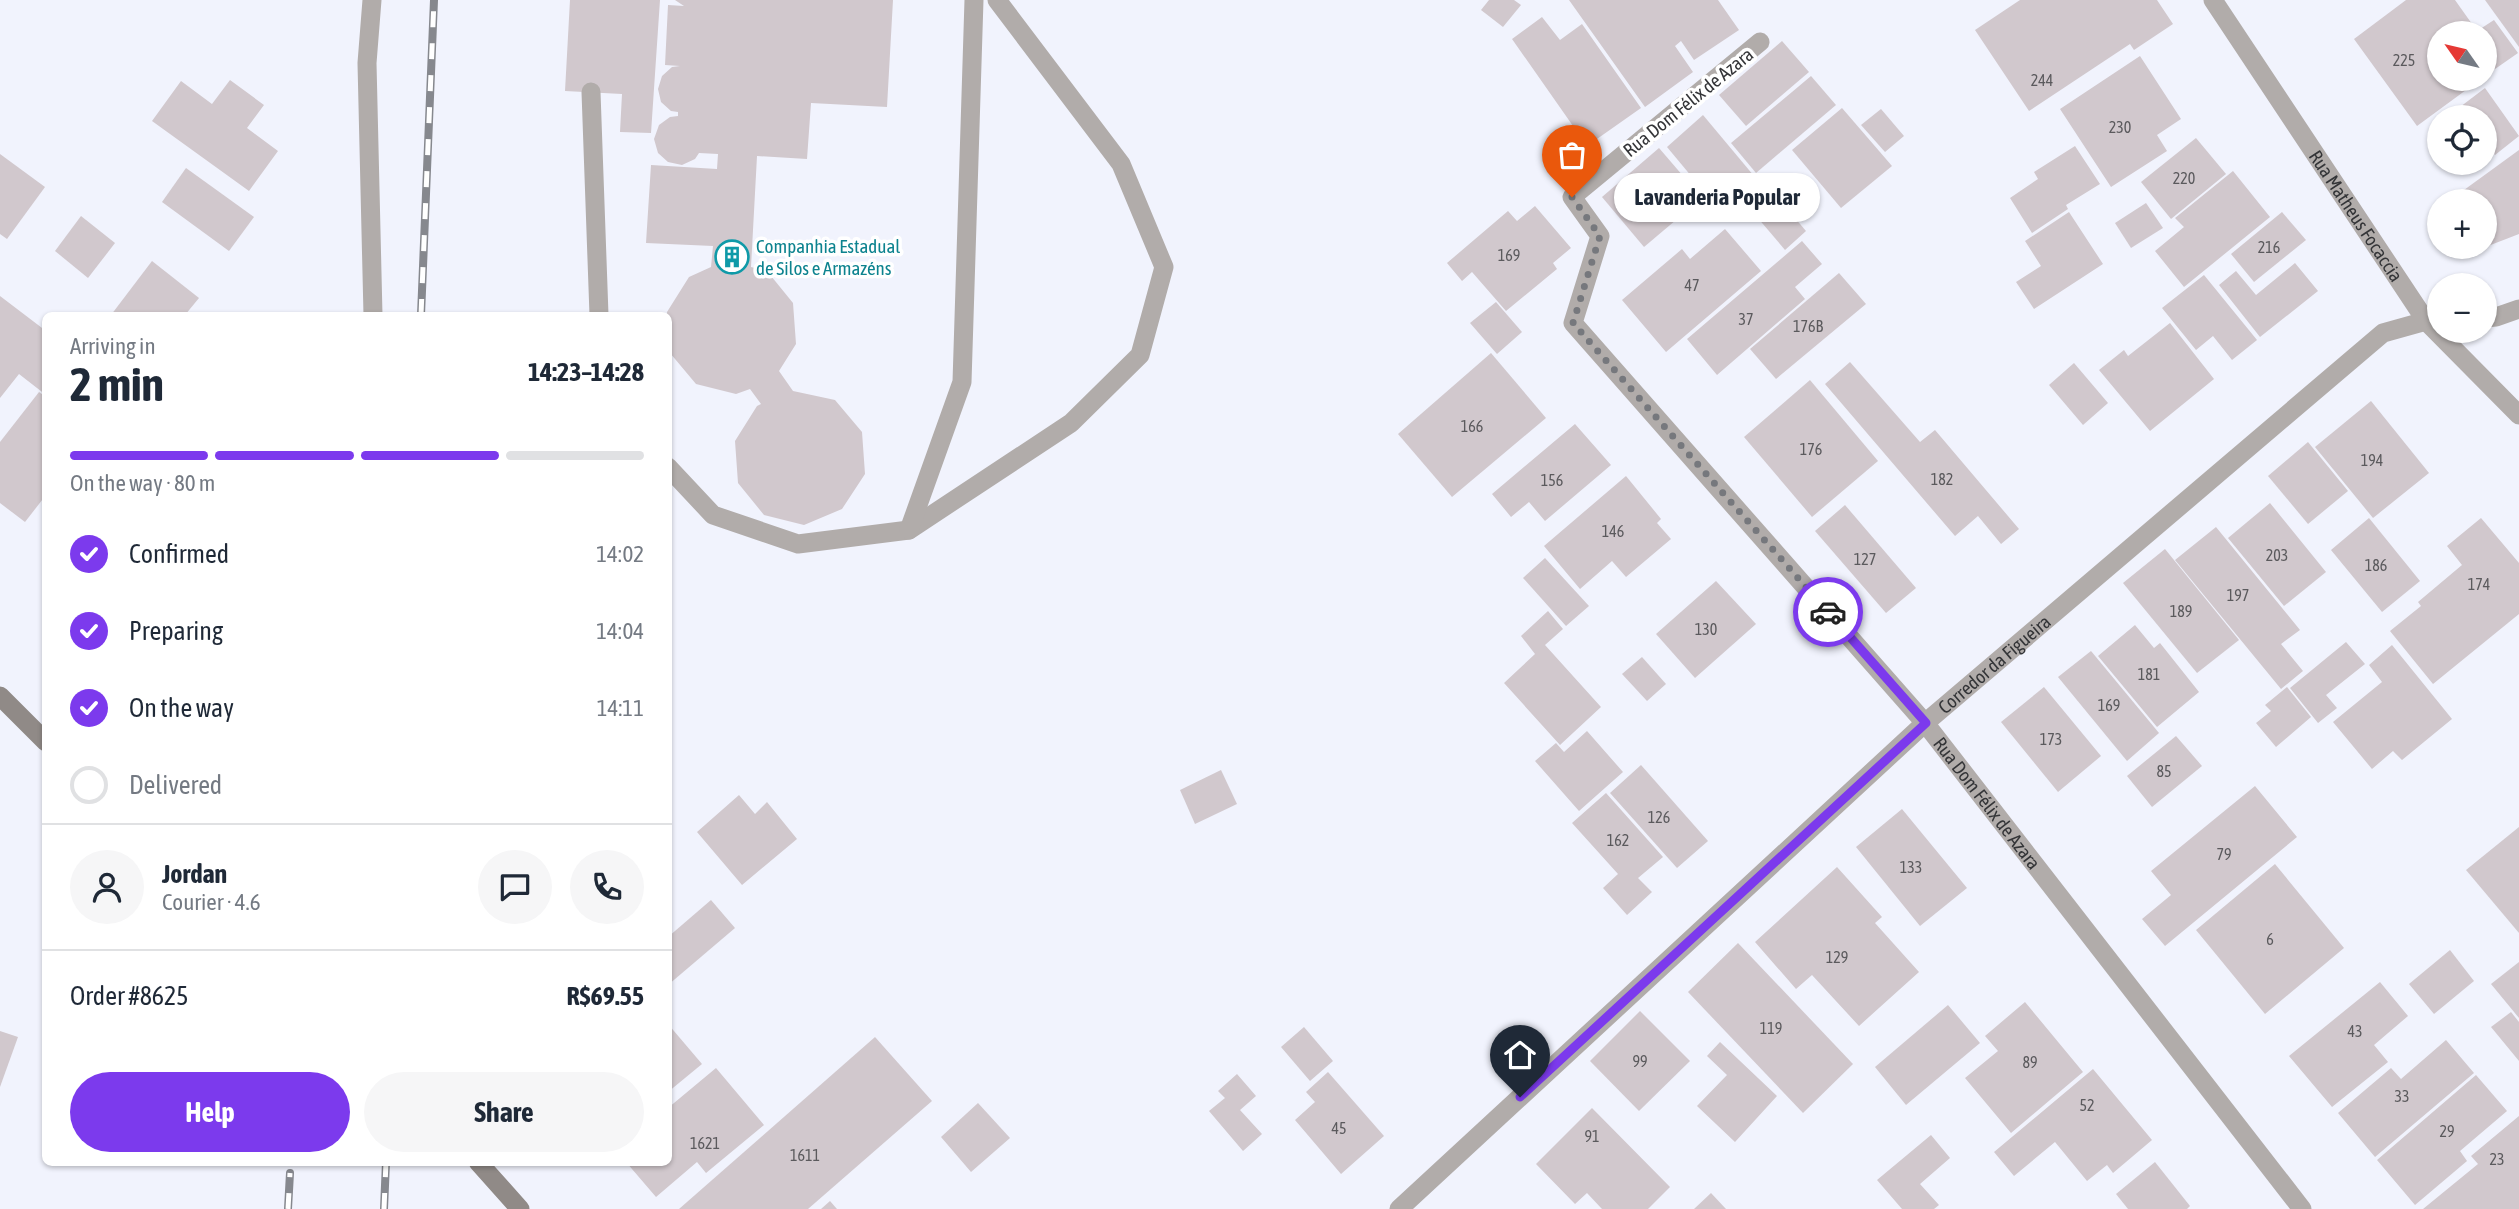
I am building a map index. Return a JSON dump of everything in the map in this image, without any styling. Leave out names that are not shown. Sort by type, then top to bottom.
[{"type":"main road","points":[[0,696],[42,738]]},
{"type":"main road","points":[[482,1166],[520,1209]]},
{"type":"street","points":[[372,0],[367,63],[373,312]]},
{"type":"street","points":[[909,530],[962,382],[974,0]]},
{"type":"street","points":[[672,471],[713,515],[798,544],[909,530],[1071,423],[1140,355],[1164,267],[1121,164],[997,0]]},
{"type":"street","name":"Rua Matheus Focaccia","points":[[2213,0],[2427,312]]},
{"type":"street","name":"Rua Dom Félix de Azara","points":[[1760,42],[1572,197],[1600,236],[1573,323],[1926,723],[2302,1209]]},
{"type":"street","points":[[591,92],[599,312]]},
{"type":"street","points":[[2497,317],[2519,309]]},
{"type":"street","name":"Corredor da Figueira","points":[[1399,1209],[1926,723],[2383,333],[2427,322]]},
{"type":"street","name":"Rua Matheus Focaccia","points":[[2453,343],[2519,415]]},
{"type":"building","points":[[570,0],[660,0],[651,133],[620,132],[622,94],[565,91]]},
{"type":"building","name":"Companhia Estadual de Silos e Armazéns","points":[[675,0],[893,0],[887,107],[811,103],[807,159],[757,156],[751,267],[767,271],[793,303],[796,344],[779,371],[793,391],[835,400],[862,432],[865,474],[842,509],[804,525],[764,515],[738,483],[735,441],[757,406],[761,404],[750,389],[736,394],[696,384],[672,355],[672,312],[667,312],[689,277],[711,267],[713,246],[646,243],[651,165],[717,169],[718,154],[699,153],[695,159],[682,165],[668,162],[658,153],[654,139],[659,125],[670,117],[678,116],[678,112],[671,111],[661,102],[658,89],[662,76],[672,67],[680,66],[665,65],[668,5],[684,6]]},
{"type":"building","points":[[1489,0],[1514,0],[1521,5],[1503,27],[1481,10]]},
{"type":"building","points":[[1569,0],[1718,0],[1739,30],[1694,60],[1681,41],[1675,46],[1693,72],[1645,107]]},
{"type":"building","points":[[2020,0],[2157,0],[2173,24],[2134,50],[2130,44],[2029,111],[1975,30]]},
{"type":"building","points":[[2406,0],[2455,0],[2470,21],[2427,21],[2427,91],[2465,91],[2446,105],[2427,105],[2427,119],[2417,126],[2354,39]]},
{"type":"building","points":[[2485,0],[2519,0],[2519,47]]},
{"type":"building","points":[[1542,17],[1560,40],[1582,24],[1641,108],[1587,146],[1512,39]]},
{"type":"building","points":[[2497,24],[2518,53],[2497,68]]},
{"type":"building","points":[[1782,41],[1809,72],[1746,126],[1719,95]]},
{"type":"building","points":[[2140,56],[2181,119],[2157,135],[2167,151],[2111,187],[2060,109]]},
{"type":"building","points":[[1811,76],[1836,105],[1756,173],[1731,143]]},
{"type":"building","points":[[230,80],[264,105],[247,128],[278,151],[249,191],[152,121],[181,81],[212,104]]},
{"type":"building","points":[[2481,91],[2487,91],[2519,136],[2497,153],[2497,105],[2463,105]]},
{"type":"building","points":[[1842,108],[1892,166],[1841,208],[1792,150]]},
{"type":"building","points":[[1881,109],[1904,136],[1885,152],[1861,125]]},
{"type":"building","points":[[1703,115],[1754,176],[1717,207],[1667,147]]},
{"type":"building","points":[[2196,138],[2226,174],[2171,219],[2141,182]]},
{"type":"building","points":[[2075,146],[2100,184],[2066,205],[2068,209],[2032,233],[2010,198],[2038,179],[2034,172]]},
{"type":"building","points":[[1659,148],[1702,198],[1644,247],[1602,197]]},
{"type":"building","points":[[2519,150],[2519,234],[2497,243],[2497,189],[2465,189],[2485,175],[2497,175],[2497,166]]},
{"type":"building","points":[[0,154],[45,187],[7,239],[0,234]]},
{"type":"building","points":[[186,168],[254,217],[229,251],[162,202]]},
{"type":"building","points":[[2233,171],[2270,217],[2184,287],[2155,251],[2184,227],[2175,218]]},
{"type":"building","points":[[1773,192],[1806,231],[1785,250],[1751,210]]},
{"type":"building","points":[[2146,203],[2163,228],[2131,248],[2115,223]]},
{"type":"building","points":[[1535,206],[1571,248],[1553,263],[1557,269],[1506,311],[1472,272],[1462,281],[1447,263],[1508,211],[1517,221]]},
{"type":"building","points":[[2069,212],[2103,264],[2034,309],[2016,282],[2041,266],[2025,241]]},
{"type":"building","points":[[2282,212],[2306,240],[2254,282],[2231,254]]},
{"type":"building","points":[[81,216],[115,243],[88,278],[55,251]]},
{"type":"building","points":[[1725,229],[1761,271],[1666,352],[1622,300],[1682,249],[1690,259]]},
{"type":"building","points":[[1802,241],[1822,264],[1795,287],[1805,299],[1717,375],[1687,339]]},
{"type":"building","points":[[152,261],[199,298],[187,312],[113,312]]},
{"type":"building","points":[[2295,263],[2318,291],[2260,337],[2219,285],[2236,271],[2256,295]]},
{"type":"building","points":[[1839,273],[1866,304],[1776,379],[1750,349]]},
{"type":"building","points":[[2204,275],[2257,340],[2232,360],[2213,336],[2196,350],[2162,308]]},
{"type":"building","points":[[0,296],[42,328],[42,392],[19,374],[0,398]]},
{"type":"building","points":[[1496,302],[1522,332],[1497,354],[1470,323]]},
{"type":"building","points":[[2170,323],[2214,379],[2150,431],[2099,370],[2124,350],[2128,356]]},
{"type":"building","points":[[1491,353],[1546,418],[1452,497],[1398,434]]},
{"type":"building","points":[[1850,362],[1920,442],[1935,430],[2019,529],[2001,544],[1978,516],[1955,536],[1825,384]]},
{"type":"building","points":[[2074,363],[2108,403],[2083,425],[2049,385]]},
{"type":"building","points":[[1810,380],[1878,461],[1812,517],[1744,437]]},
{"type":"building","points":[[39,392],[42,394],[42,500],[25,522],[0,503],[0,442]]},
{"type":"building","points":[[2371,401],[2429,473],[2373,518],[2315,447]]},
{"type":"building","points":[[1575,424],[1611,465],[1545,521],[1529,502],[1511,517],[1492,494]]},
{"type":"building","points":[[2308,442],[2348,491],[2308,524],[2268,476]]},
{"type":"building","points":[[1626,476],[1661,519],[1657,523],[1671,539],[1626,577],[1612,561],[1580,589],[1544,546]]},
{"type":"building","points":[[2270,503],[2326,572],[2284,606],[2228,538]]},
{"type":"building","points":[[1845,505],[1916,588],[1886,613],[1815,531]]},
{"type":"building","points":[[2369,518],[2420,581],[2382,612],[2331,550]]},
{"type":"building","points":[[2481,518],[2519,563],[2519,614],[2433,684],[2390,631],[2421,606],[2418,602],[2462,565],[2447,546]]},
{"type":"building","points":[[2216,527],[2300,630],[2281,644],[2303,671],[2281,689],[2175,560]]},
{"type":"building","points":[[2165,549],[2239,640],[2197,673],[2123,583]]},
{"type":"building","points":[[1545,558],[1589,606],[1566,626],[1523,578]]},
{"type":"building","points":[[1716,581],[1756,624],[1695,678],[1656,634]]},
{"type":"building","points":[[1548,611],[1563,629],[1545,645],[1601,707],[1560,745],[1504,683],[1535,654],[1521,636]]},
{"type":"building","points":[[2135,625],[2154,648],[2160,643],[2199,692],[2157,727],[2098,656]]},
{"type":"building","points":[[2346,642],[2365,664],[2326,695],[2337,708],[2318,723],[2290,688]]},
{"type":"building","points":[[2392,645],[2452,719],[2402,760],[2393,751],[2372,769],[2333,722],[2382,682],[2369,665]]},
{"type":"building","points":[[2091,651],[2159,733],[2127,761],[2058,677]]},
{"type":"building","points":[[1642,657],[1666,684],[1647,701],[1622,674]]},
{"type":"building","points":[[2044,687],[2101,756],[2058,792],[2001,722]]},
{"type":"building","points":[[2287,687],[2311,717],[2276,747],[2256,723],[2271,711],[2265,705]]},
{"type":"building","points":[[1587,731],[1623,772],[1579,811],[1535,761],[1556,743],[1564,752]]},
{"type":"building","points":[[2176,736],[2202,766],[2152,807],[2127,776]]},
{"type":"building","points":[[1641,765],[1708,841],[1677,868],[1610,793]]},
{"type":"building","points":[[1221,770],[1237,804],[1195,824],[1180,790]]},
{"type":"building","points":[[2255,786],[2297,837],[2165,946],[2142,919],[2171,895],[2151,871]]},
{"type":"building","points":[[1606,793],[1663,857],[1638,878],[1652,892],[1627,915],[1603,888],[1618,874],[1572,823]]},
{"type":"building","points":[[739,795],[755,814],[767,802],[797,839],[742,885],[697,832]]},
{"type":"building","points":[[1902,809],[1967,888],[1920,926],[1856,847]]},
{"type":"building","points":[[2519,827],[2519,933],[2466,870]]},
{"type":"building","points":[[2275,864],[2344,948],[2265,1014],[2196,930]]},
{"type":"building","points":[[1837,867],[1882,917],[1875,923],[1919,972],[1859,1026],[1812,975],[1796,989],[1755,942]]},
{"type":"building","points":[[711,900],[735,928],[672,982],[672,934]]},
{"type":"building","points":[[1738,943],[1853,1064],[1803,1113],[1688,992]]},
{"type":"building","points":[[2450,950],[2474,981],[2434,1014],[2409,984]]},
{"type":"building","points":[[2519,962],[2519,1018],[2491,984]]},
{"type":"building","points":[[2380,982],[2408,1016],[2374,1045],[2388,1062],[2332,1107],[2289,1056]]},
{"type":"building","points":[[2025,1002],[2083,1072],[2011,1133],[1965,1078],[1998,1051],[1985,1036]]},
{"type":"building","points":[[1948,1005],[1980,1043],[1906,1105],[1875,1067]]},
{"type":"building","points":[[1640,1011],[1690,1061],[1639,1111],[1590,1061]]},
{"type":"building","points":[[2511,1012],[2519,1022],[2519,1061],[2491,1027]]},
{"type":"building","points":[[1304,1027],[1333,1061],[1310,1081],[1281,1047]]},
{"type":"building","points":[[672,1029],[702,1064],[672,1089]]},
{"type":"building","points":[[0,1031],[18,1037],[0,1087]]},
{"type":"building","points":[[875,1037],[932,1101],[808,1209],[679,1209]]},
{"type":"building","points":[[2446,1040],[2474,1073],[2375,1157],[2338,1113],[2391,1068],[2401,1079]]},
{"type":"building","points":[[1720,1042],[1777,1096],[1735,1142],[1697,1106],[1727,1075],[1707,1056]]},
{"type":"building","points":[[716,1068],[764,1125],[706,1173],[697,1162],[656,1197],[629,1166],[672,1166],[672,1105]]},
{"type":"building","points":[[2093,1069],[2152,1140],[2113,1173],[2107,1165],[2087,1181],[2055,1142],[2014,1176],[1994,1152]]},
{"type":"building","points":[[1328,1072],[1384,1136],[1341,1174],[1295,1120],[1315,1102],[1306,1092]]},
{"type":"building","points":[[1237,1074],[1256,1096],[1240,1110],[1262,1134],[1243,1151],[1209,1111],[1225,1098],[1218,1091]]},
{"type":"building","points":[[2476,1075],[2507,1111],[2460,1151],[2467,1161],[2415,1205],[2377,1160]]},
{"type":"building","points":[[978,1103],[1010,1138],[971,1172],[941,1137]]},
{"type":"building","points":[[1592,1108],[1670,1187],[1648,1209],[1602,1209],[1587,1193],[1575,1204],[1536,1164]]},
{"type":"building","points":[[2519,1116],[2519,1209],[2423,1209],[2478,1164],[2471,1156]]},
{"type":"building","points":[[1931,1135],[1950,1158],[1920,1184],[1939,1205],[1934,1209],[1902,1209],[1877,1180]]},
{"type":"building","points":[[2155,1162],[2190,1206],[2187,1209],[2128,1209],[2116,1194]]},
{"type":"building","points":[[1711,1193],[1726,1209],[1694,1209]]},
{"type":"building","points":[[830,1201],[837,1209],[821,1209]]},
{"type":"railway","points":[[421,312],[434,0]]},
{"type":"railway","points":[[384,1209],[386,1166]]},
{"type":"railway","points":[[288,1209],[290,1173]]},
{"type":"way so far","points":[[1572,197],[1600,236],[1573,323],[1828,612]]},
{"type":"place","name":"Lavanderia Popular","points":[[1572,197]]},
{"type":"place","name":"Companhia Estadual de Silos e Armazéns","points":[[732,257]]},
{"type":"route","points":[[1520,1097],[1926,723],[1828,612]]}]
